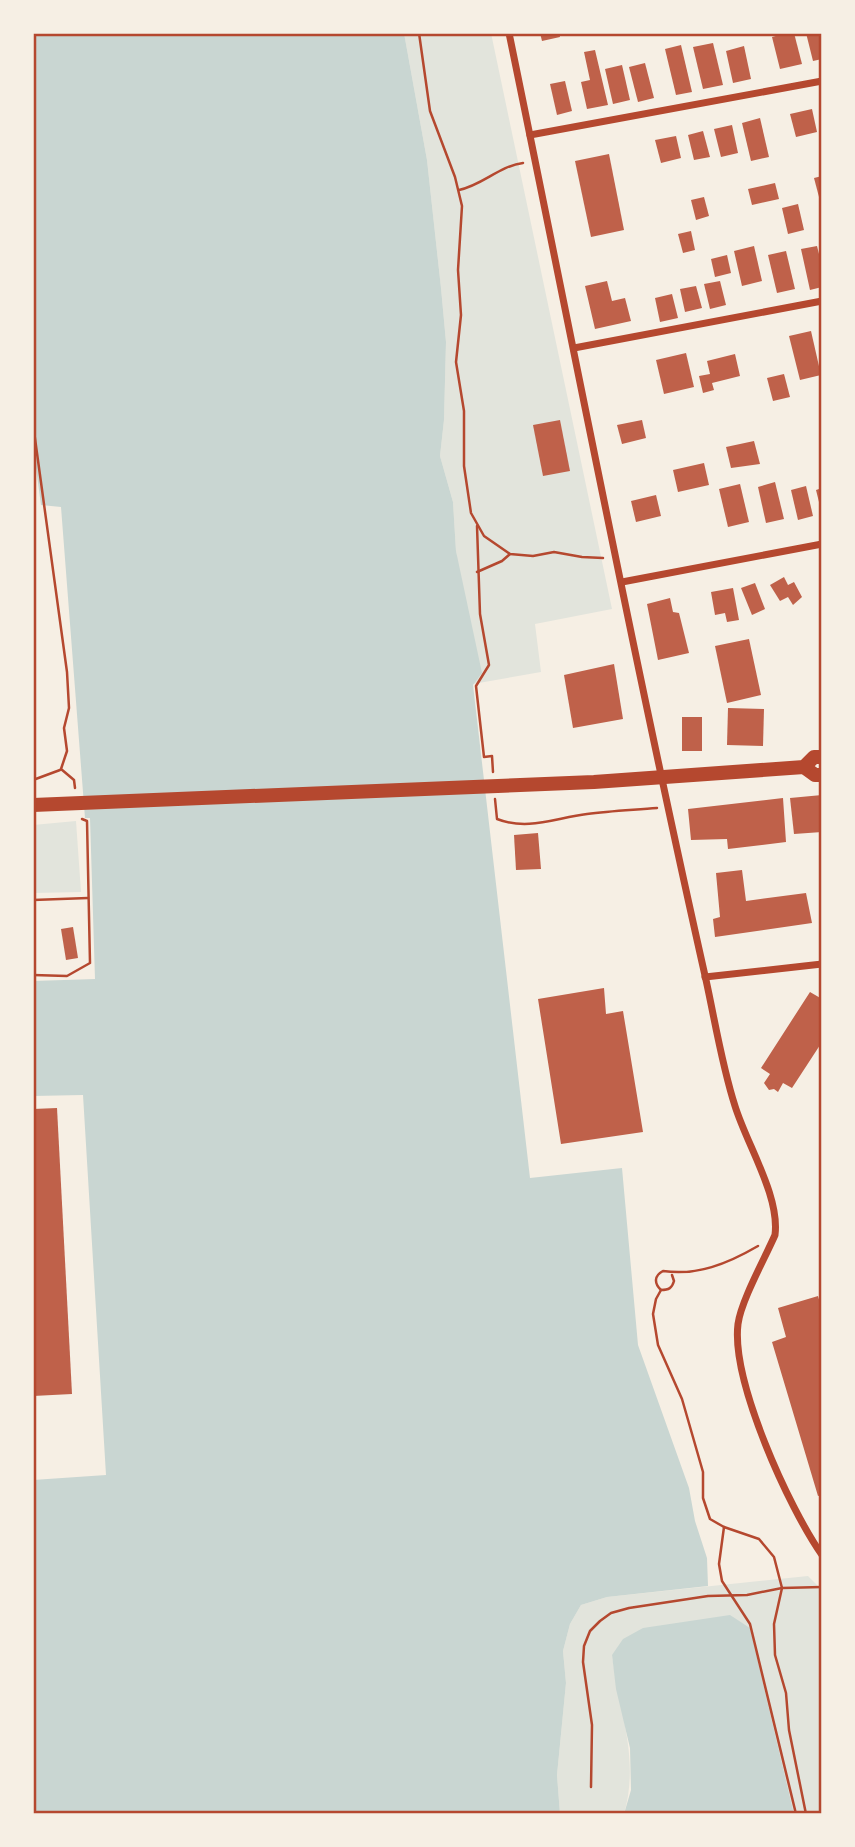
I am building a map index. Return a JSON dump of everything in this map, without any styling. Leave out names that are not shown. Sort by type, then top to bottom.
[{"type":"main road","points":[[804,767],[814,757],[822,757]]},
{"type":"main road","points":[[33,805],[71,798],[578,782],[804,767],[815,775],[822,775]]},
{"type":"street","points":[[509,33],[668,807],[734,1105],[774,1202],[777,1221],[775,1235],[738,1322],[738,1349],[755,1417],[786,1491],[822,1555]]},
{"type":"street","points":[[530,135],[822,81]]},
{"type":"street","points":[[574,348],[822,301]]},
{"type":"street","points":[[622,582],[822,544]]},
{"type":"street","points":[[705,977],[822,964]]},
{"type":"path","points":[[419,33],[430,111],[459,190],[462,222],[458,288],[461,315],[456,362],[464,411],[466,486],[471,513],[477,526],[492,543],[510,554],[533,556],[554,552],[595,559],[616,556]]},
{"type":"path","points":[[459,190],[477,185],[506,167],[536,162]]},
{"type":"path","points":[[33,424],[66,672],[68,708],[64,729],[67,751],[61,769]]},
{"type":"path","points":[[477,526],[480,614],[489,665],[476,686],[484,757],[492,756],[494,781]]},
{"type":"path","points":[[477,572],[502,561],[510,554]]},
{"type":"path","points":[[33,780],[61,769]]},
{"type":"path","points":[[61,769],[74,780],[71,798]]},
{"type":"path","points":[[495,794],[497,819],[513,825],[585,814],[668,807]]},
{"type":"path","points":[[33,975],[67,976],[90,963],[87,821],[76,816]]},
{"type":"path","points":[[33,900],[88,898]]},
{"type":"path","points":[[672,1275],[672,1287],[661,1290],[656,1285],[658,1274],[668,1272],[672,1275],[719,1267],[775,1235]]},
{"type":"path","points":[[661,1290],[653,1314],[658,1345],[685,1412],[703,1472],[703,1498],[710,1519],[724,1527],[759,1539],[774,1557],[782,1588],[774,1624],[775,1655],[786,1693],[789,1730],[806,1814]]},
{"type":"path","points":[[724,1527],[719,1564],[722,1581],[750,1624],[796,1814]]},
{"type":"path","points":[[591,1787],[592,1725],[583,1662],[584,1646],[590,1631],[600,1621],[611,1613],[629,1608],[708,1596],[732,1596],[782,1588],[822,1587]]},
{"type":"shaded area","points":[[33,33],[404,33],[427,160],[446,342],[444,420],[440,456],[453,502],[456,551],[482,673],[473,685],[530,1178],[622,1168],[638,1345],[689,1488],[695,1521],[707,1558],[708,1586],[607,1597],[581,1605],[570,1624],[563,1651],[566,1683],[557,1775],[560,1814],[33,1814],[33,1480],[106,1475],[83,1095],[33,1096],[33,981],[95,979],[90,818],[85,818],[61,507],[41,505],[33,446]]},
{"type":"shaded area","points":[[404,33],[491,33],[612,609],[535,624],[541,672],[473,684],[456,551],[453,502],[440,456],[444,420],[446,342],[441,288],[427,160]]},
{"type":"shaded area","points":[[76,821],[81,892],[33,893],[33,825]]},
{"type":"shaded area","points":[[808,1576],[822,1590],[822,1814],[794,1814],[750,1628],[730,1616],[612,1655],[629,1754],[630,1773],[624,1814],[560,1814],[557,1775],[566,1683],[563,1651],[570,1624],[581,1605],[607,1597]]},
{"type":"shaded area","points":[[730,1615],[750,1628],[794,1814],[624,1814],[631,1790],[630,1748],[616,1689],[612,1655],[623,1639],[643,1628]]},
{"type":"building","points":[[540,33],[559,33],[560,37],[542,41]]},
{"type":"building","points":[[794,33],[802,64],[780,69],[772,37]]},
{"type":"building","points":[[806,33],[822,33],[822,59],[813,61]]},
{"type":"building","points":[[713,43],[723,85],[703,89],[693,47]]},
{"type":"building","points":[[681,45],[692,92],[676,95],[665,49]]},
{"type":"building","points":[[744,46],[751,79],[733,83],[726,51]]},
{"type":"building","points":[[595,50],[608,105],[587,109],[581,82],[590,80],[584,52]]},
{"type":"building","points":[[645,63],[654,98],[638,102],[629,67]]},
{"type":"building","points":[[622,65],[630,100],[613,104],[605,69]]},
{"type":"building","points":[[565,81],[572,111],[557,115],[550,84]]},
{"type":"building","points":[[812,109],[817,132],[796,137],[790,114]]},
{"type":"building","points":[[760,118],[769,157],[751,161],[742,123]]},
{"type":"building","points":[[732,125],[738,153],[721,157],[714,129]]},
{"type":"building","points":[[703,131],[710,157],[694,160],[688,135]]},
{"type":"building","points":[[676,136],[681,158],[661,163],[655,140]]},
{"type":"building","points":[[609,154],[624,230],[591,237],[575,161]]},
{"type":"building","points":[[822,176],[822,196],[819,197],[814,178]]},
{"type":"building","points":[[775,183],[779,199],[752,205],[748,189]]},
{"type":"building","points":[[704,197],[709,216],[696,220],[691,200]]},
{"type":"building","points":[[798,204],[804,230],[788,234],[782,208]]},
{"type":"building","points":[[691,231],[695,250],[683,253],[678,234]]},
{"type":"building","points":[[754,246],[762,281],[742,286],[734,251]]},
{"type":"building","points":[[817,246],[822,266],[822,287],[810,290],[801,249]]},
{"type":"building","points":[[786,251],[795,289],[777,293],[768,255]]},
{"type":"building","points":[[727,255],[731,273],[715,277],[711,259]]},
{"type":"building","points":[[607,281],[612,301],[625,298],[631,321],[595,329],[585,286]]},
{"type":"building","points":[[720,281],[726,305],[710,309],[704,284]]},
{"type":"building","points":[[696,286],[702,308],[685,312],[680,289]]},
{"type":"building","points":[[672,294],[678,318],[660,322],[655,298]]},
{"type":"building","points":[[811,331],[821,375],[800,380],[789,336]]},
{"type":"building","points":[[686,353],[694,387],[664,394],[656,360]]},
{"type":"building","points":[[735,354],[740,376],[712,383],[714,390],[703,393],[699,376],[710,374],[707,361]]},
{"type":"building","points":[[784,374],[790,397],[773,401],[767,378]]},
{"type":"building","points":[[560,420],[570,471],[543,476],[533,425]]},
{"type":"building","points":[[642,420],[646,438],[622,444],[617,425]]},
{"type":"building","points":[[754,441],[760,464],[731,468],[726,447]]},
{"type":"building","points":[[704,463],[709,485],[678,492],[673,470]]},
{"type":"building","points":[[775,482],[784,519],[766,523],[758,487]]},
{"type":"building","points":[[740,484],[749,522],[728,527],[719,489]]},
{"type":"building","points":[[806,486],[813,516],[798,520],[791,490]]},
{"type":"building","points":[[822,488],[822,510],[821,510],[816,490]]},
{"type":"building","points":[[656,495],[661,516],[636,522],[631,501]]},
{"type":"building","points":[[784,577],[788,585],[794,582],[802,597],[793,605],[788,597],[780,601],[770,585]]},
{"type":"building","points":[[755,583],[765,609],[752,615],[741,588]]},
{"type":"building","points":[[733,588],[739,620],[727,622],[725,613],[715,615],[711,592]]},
{"type":"building","points":[[670,598],[673,612],[679,613],[689,653],[658,660],[647,604]]},
{"type":"building","points":[[749,639],[761,695],[727,703],[715,646]]},
{"type":"building","points":[[614,664],[623,719],[573,728],[564,675]]},
{"type":"building","points":[[728,708],[764,709],[763,746],[727,745]]},
{"type":"building","points":[[682,717],[702,717],[702,751],[682,751]]},
{"type":"building","points":[[822,795],[822,832],[794,834],[790,798]]},
{"type":"building","points":[[783,798],[786,842],[728,849],[727,839],[691,840],[688,809]]},
{"type":"building","points":[[538,833],[541,869],[516,870],[514,835]]},
{"type":"building","points":[[742,870],[746,901],[806,893],[812,923],[715,937],[713,919],[720,917],[716,873]]},
{"type":"building","points":[[73,927],[78,958],[66,960],[61,929]]},
{"type":"building","points":[[604,988],[606,1014],[623,1011],[643,1132],[561,1144],[538,999]]},
{"type":"building","points":[[810,992],[822,999],[822,1042],[792,1088],[783,1083],[778,1092],[769,1090],[764,1083],[770,1074],[761,1068]]},
{"type":"building","points":[[57,1108],[72,1394],[33,1396],[33,1109]]},
{"type":"building","points":[[818,1296],[822,1310],[822,1495],[818,1496],[772,1342],[786,1337],[778,1308]]}]
